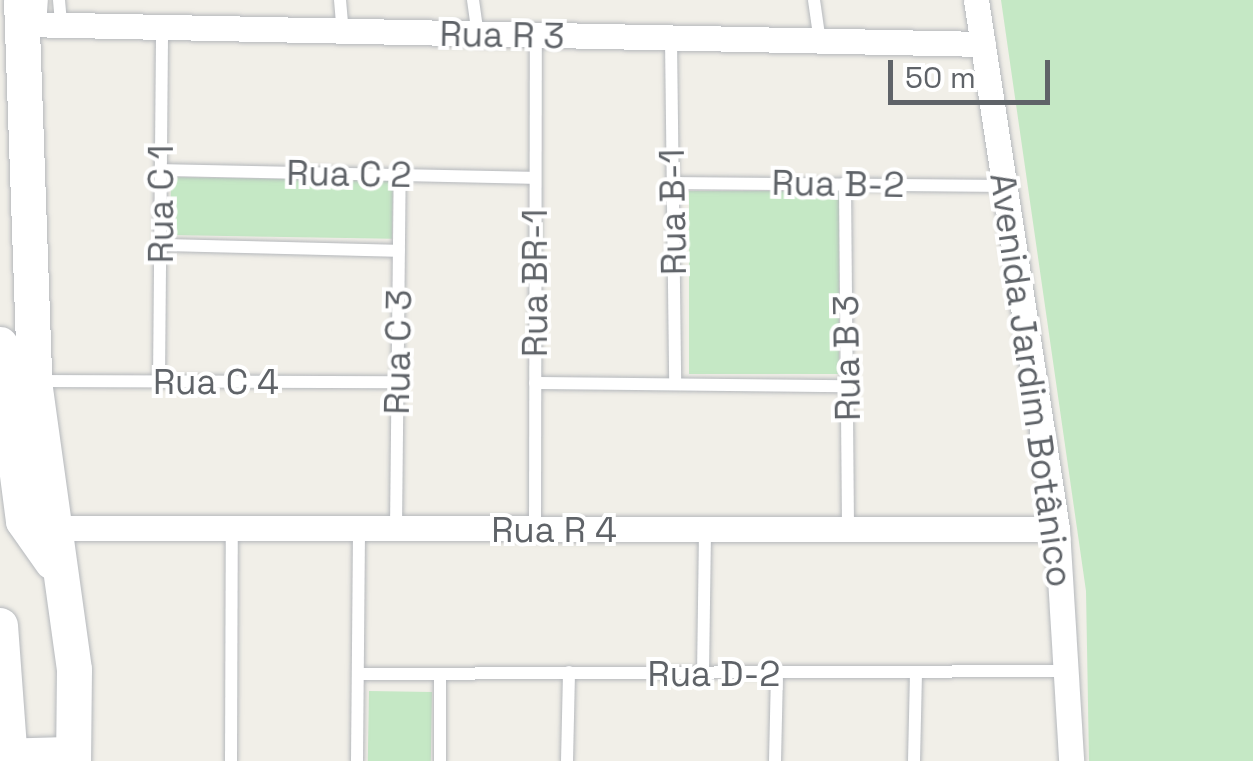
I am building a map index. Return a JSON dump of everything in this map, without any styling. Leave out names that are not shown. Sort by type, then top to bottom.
[{"type":"main road","points":[[41,13],[34,381],[56,567],[74,669],[73,755]]},
{"type":"main road","points":[[0,344],[22,521],[56,567]]},
{"type":"main road","points":[[0,625],[7,754]]},
{"type":"street","name":"Avenida Jardim Botânico","points":[[976,0],[1057,529],[1071,672],[1072,761]]},
{"type":"street","name":"Rua R 3","points":[[41,13],[162,26],[343,32],[983,44]]},
{"type":"street","name":"Rua R 4","points":[[52,528],[848,532],[1057,529]]},
{"type":"street","points":[[7,754],[73,755]]},
{"type":"lane","points":[[340,0],[343,32]]},
{"type":"lane","points":[[473,0],[478,34]]},
{"type":"lane","points":[[814,0],[820,42]]},
{"type":"lane","name":"Rua C 1","points":[[160,382],[162,26]]},
{"type":"lane","name":"Rua BR-1","points":[[535,530],[536,36]]},
{"type":"lane","name":"Rua B-1","points":[[671,40],[675,384]]},
{"type":"lane","name":"Rua C 2","points":[[162,170],[536,178]]},
{"type":"lane","name":"Rua C 3","points":[[396,529],[400,175]]},
{"type":"lane","name":"Rua B-2","points":[[673,183],[1002,186]]},
{"type":"lane","name":"Rua B 3","points":[[845,184],[848,532]]},
{"type":"lane","points":[[161,245],[399,251]]},
{"type":"lane","name":"Rua C 4","points":[[34,381],[398,382]]},
{"type":"lane","points":[[535,383],[847,386]]},
{"type":"lane","points":[[231,761],[232,528]]},
{"type":"lane","points":[[356,761],[359,528]]},
{"type":"lane","points":[[703,675],[705,531]]},
{"type":"lane","points":[[568,672],[568,761]]},
{"type":"lane","name":"Rua D-2","points":[[358,674],[1071,672]]},
{"type":"lane","points":[[440,674],[440,761]]},
{"type":"lane","points":[[775,761],[776,674]]},
{"type":"lane","points":[[914,761],[916,674]]},
{"type":"green space","points":[[1001,0],[1253,0],[1253,761],[1089,761],[1086,591]]},
{"type":"green space","points":[[171,177],[393,181],[392,239],[170,235]]},
{"type":"green space","points":[[689,191],[839,191],[839,374],[689,374]]},
{"type":"green space","points":[[369,691],[432,692],[431,761],[368,761]]}]
